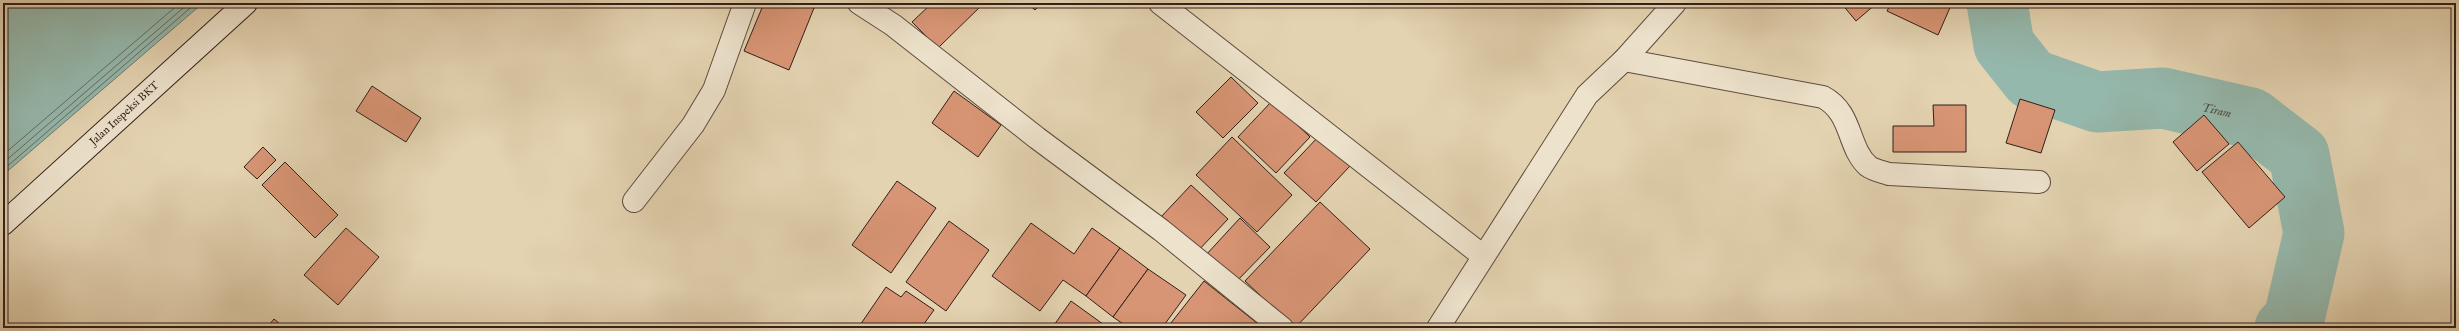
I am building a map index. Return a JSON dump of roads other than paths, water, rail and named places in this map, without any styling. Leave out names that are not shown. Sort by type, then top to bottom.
[{"type":"street","name":"Jalan Inspeksi BKT","points":[[3,224],[246,3]]},
{"type":"street","points":[[634,201],[693,125],[714,90],[745,3]]},
{"type":"street","points":[[860,3],[894,25],[1036,138],[1161,230],[1282,328]]},
{"type":"street","points":[[1160,3],[1483,256]]},
{"type":"street","points":[[1438,328],[1587,94],[1624,60],[1675,3]]},
{"type":"street","points":[[1624,60],[1823,97],[1834,103],[1845,121],[1859,154],[1869,166],[1889,174],[2038,182]]},
{"type":"water","points":[[3,3],[203,3],[3,175]]},
{"type":"waterway","name":"Tiram","points":[[1997,3],[2004,45],[2031,79],[2097,102],[2163,98],[2251,118],[2299,155],[2314,233],[2294,319],[2285,328]]}]
